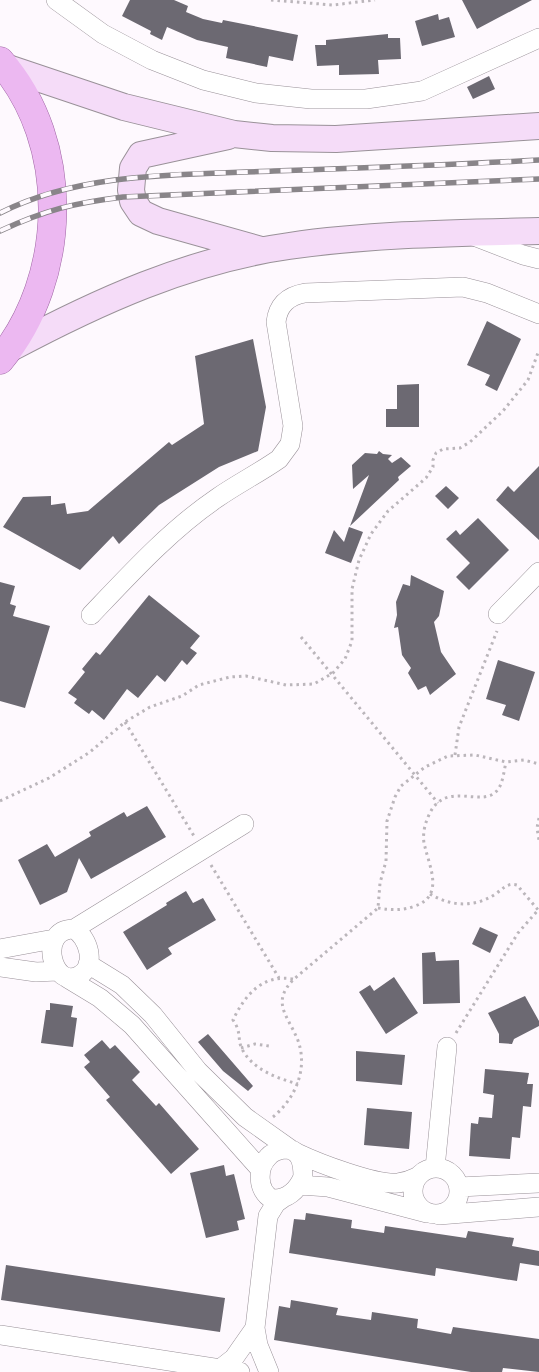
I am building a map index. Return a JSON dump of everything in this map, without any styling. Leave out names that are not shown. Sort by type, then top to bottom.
[{"type":"main road","points":[[2,64],[124,107],[234,134],[272,138],[336,139],[539,126]]},
{"type":"main road","points":[[2,64],[23,95],[37,125],[47,158],[51,182],[53,224],[40,290],[26,320],[4,354]]},
{"type":"main road","points":[[234,134],[141,155],[133,168],[133,201],[141,213],[158,221],[263,251]]},
{"type":"main road","points":[[4,354],[103,301],[148,283],[194,268],[263,251],[337,241],[466,233],[539,232]]},
{"type":"street","points":[[56,0],[104,34],[160,63],[203,80],[248,90],[311,99],[366,99],[422,91],[539,38]]},
{"type":"street","points":[[466,233],[522,255],[539,259]]},
{"type":"street","points":[[91,615],[148,555],[178,529],[216,498],[286,453],[290,444],[293,426],[276,322],[280,308],[290,297],[305,293],[463,287],[481,291],[539,314]]},
{"type":"street","points":[[503,609],[539,572]]},
{"type":"street","points":[[0,949],[54,939],[63,930],[74,929],[244,824]]},
{"type":"street","points":[[0,967],[62,974],[73,978],[83,974],[88,964],[86,942],[83,936],[74,929]]},
{"type":"street","points":[[54,939],[53,959],[62,974],[100,998],[132,1025],[261,1177],[268,1197],[275,1199],[283,1198]]},
{"type":"street","points":[[88,964],[122,985],[153,1015],[198,1070],[245,1116],[293,1151],[333,1168],[387,1183],[398,1183],[417,1177]]},
{"type":"street","points":[[435,1168],[447,1047]]},
{"type":"street","points":[[267,1224],[260,1204],[261,1177],[268,1157],[276,1151],[293,1151]]},
{"type":"street","points":[[269,1372],[258,1345],[255,1328],[267,1224],[272,1209],[300,1185],[303,1168],[293,1151]]},
{"type":"street","points":[[435,1168],[448,1171],[459,1187],[456,1202],[452,1208],[434,1215],[417,1206],[412,1192],[417,1177],[422,1172],[435,1168]]},
{"type":"street","points":[[459,1187],[539,1183]]},
{"type":"street","points":[[300,1185],[328,1187],[434,1215],[539,1207]]},
{"type":"street","points":[[220,1369],[240,1351],[255,1328]]},
{"type":"street","points":[[0,1335],[240,1372]]},
{"type":"path","points":[[271,0],[333,5],[375,0]]},
{"type":"path","points":[[291,3],[297,0]]},
{"type":"path","points":[[0,801],[49,778],[90,752],[125,722],[150,707],[182,696],[198,685],[230,677],[246,676],[286,685],[314,684],[333,674],[345,659],[352,642],[352,588],[359,560],[371,534],[388,511],[426,478],[433,467],[436,452],[443,449],[460,448],[470,442],[503,411],[528,380],[539,350]]},
{"type":"path","points":[[455,755],[459,727],[503,609]]},
{"type":"path","points":[[301,637],[438,803]]},
{"type":"path","points":[[258,1126],[282,1109],[298,1084],[301,1053],[283,1008],[285,992],[294,979],[378,908],[380,883],[386,861],[385,834],[390,809],[401,786],[415,774],[448,756],[475,755],[506,762],[524,760],[539,764]]},
{"type":"path","points":[[378,908],[399,910],[410,908],[420,905],[430,894],[434,876],[424,846],[424,832],[430,813],[438,803],[454,795],[483,798],[493,795],[502,783],[506,762]]},
{"type":"path","points":[[539,818],[537,828],[539,840]]},
{"type":"path","points":[[430,894],[448,902],[467,904],[485,900],[506,885],[513,883],[539,910],[518,933],[447,1047]]},
{"type":"path","points":[[294,979],[272,979],[259,985],[246,997],[233,1020],[241,1035],[241,1048],[259,1068],[283,1080],[298,1084]]},
{"type":"path","points":[[241,1048],[255,1044],[268,1046]]},
{"type":"building","points":[[130,0],[174,0],[188,6],[186,12],[203,19],[222,23],[223,20],[298,35],[293,61],[269,56],[267,67],[226,58],[228,47],[197,40],[167,27],[162,40],[150,34],[151,31],[122,16]]},
{"type":"building","points":[[462,0],[532,0],[477,29]]},
{"type":"building","points":[[438,14],[439,20],[449,17],[455,37],[422,46],[415,21]]},
{"type":"building","points":[[388,34],[388,38],[400,38],[401,59],[378,60],[379,74],[339,75],[339,65],[317,66],[315,45],[326,45],[326,40]]},
{"type":"building","points":[[489,76],[495,89],[473,99],[467,87]]},
{"type":"building","points":[[487,321],[521,339],[497,391],[485,385],[490,375],[467,365]]},
{"type":"building","points":[[253,339],[266,407],[258,451],[219,467],[159,505],[119,544],[113,536],[80,570],[3,527],[23,497],[51,496],[51,505],[65,503],[67,514],[88,511],[169,442],[172,445],[204,424],[195,356]]},
{"type":"building","points":[[419,384],[419,427],[386,427],[386,409],[397,409],[397,385]]},
{"type":"building","points":[[379,451],[383,454],[392,455],[388,459],[392,463],[401,457],[411,466],[398,477],[399,480],[350,526],[369,475],[353,489],[352,465],[365,453],[377,454]]},
{"type":"building","points":[[539,466],[539,540],[496,500],[508,486],[514,492]]},
{"type":"building","points":[[446,486],[459,498],[448,509],[435,496]]},
{"type":"building","points":[[478,518],[509,550],[469,590],[456,577],[470,563],[446,539],[456,530],[460,535]]},
{"type":"building","points":[[349,527],[363,532],[351,563],[325,553],[334,530],[344,542]]},
{"type":"building","points":[[411,575],[444,591],[439,616],[434,622],[441,652],[456,674],[430,695],[426,686],[418,690],[408,673],[411,668],[402,655],[398,627],[394,628],[397,615],[396,602],[403,584],[410,586]]},
{"type":"building","points":[[0,582],[15,586],[10,604],[16,606],[13,616],[50,626],[25,708],[0,701]]},
{"type":"building","points":[[149,595],[200,636],[190,648],[197,653],[187,665],[182,660],[165,682],[157,675],[138,698],[127,689],[104,720],[92,710],[89,714],[74,703],[77,699],[68,693],[85,672],[82,669],[96,652],[100,655]]},
{"type":"building","points":[[498,660],[535,672],[519,721],[502,715],[506,705],[486,699]]},
{"type":"building","points":[[147,806],[166,837],[91,879],[79,858],[67,892],[40,905],[18,860],[47,844],[55,857],[91,836],[89,832],[124,812],[127,817]]},
{"type":"building","points":[[186,891],[193,903],[203,898],[216,920],[168,948],[172,954],[147,970],[123,932]]},
{"type":"building","points":[[480,927],[498,935],[490,953],[472,944]]},
{"type":"building","points":[[435,952],[436,961],[459,960],[460,1003],[423,1004],[422,953]]},
{"type":"building","points":[[394,977],[418,1013],[386,1034],[359,992],[370,985],[374,991]]},
{"type":"building","points":[[525,996],[539,1021],[539,1026],[514,1039],[512,1044],[499,1043],[499,1034],[488,1013]]},
{"type":"building","points":[[50,1003],[73,1006],[71,1017],[77,1018],[73,1047],[41,1043],[46,1010],[50,1010]]},
{"type":"building","points":[[208,1034],[253,1086],[248,1091],[223,1071],[198,1042]]},
{"type":"building","points":[[102,1040],[110,1049],[115,1045],[140,1072],[132,1080],[156,1106],[159,1103],[199,1149],[171,1174],[106,1100],[110,1097],[84,1067],[90,1062],[84,1055]]},
{"type":"building","points":[[356,1051],[405,1055],[402,1085],[356,1081]]},
{"type":"building","points":[[485,1069],[529,1073],[527,1084],[533,1084],[531,1107],[523,1106],[520,1138],[512,1137],[510,1159],[469,1156],[471,1123],[478,1124],[479,1117],[492,1118],[494,1095],[483,1093]]},
{"type":"building","points":[[367,1108],[412,1112],[409,1149],[364,1145]]},
{"type":"building","points":[[224,1165],[226,1176],[234,1174],[245,1219],[237,1221],[239,1230],[206,1238],[190,1173]]},
{"type":"building","points":[[306,1213],[352,1220],[351,1228],[384,1233],[385,1226],[466,1238],[468,1231],[514,1238],[512,1246],[539,1251],[539,1266],[520,1263],[517,1281],[436,1268],[435,1276],[289,1253],[294,1219],[305,1220]]},
{"type":"building","points":[[6,1265],[225,1298],[220,1332],[1,1300]]},
{"type":"building","points":[[291,1300],[338,1308],[336,1315],[371,1320],[372,1312],[418,1319],[417,1328],[451,1334],[453,1327],[539,1339],[539,1372],[503,1368],[502,1372],[471,1372],[274,1340],[279,1306],[290,1308]]},
{"type":"railway","points":[[0,213],[32,199],[65,189],[99,182],[134,178],[204,173],[539,160]]},
{"type":"railway","points":[[0,231],[60,208],[123,197],[539,179]]}]
